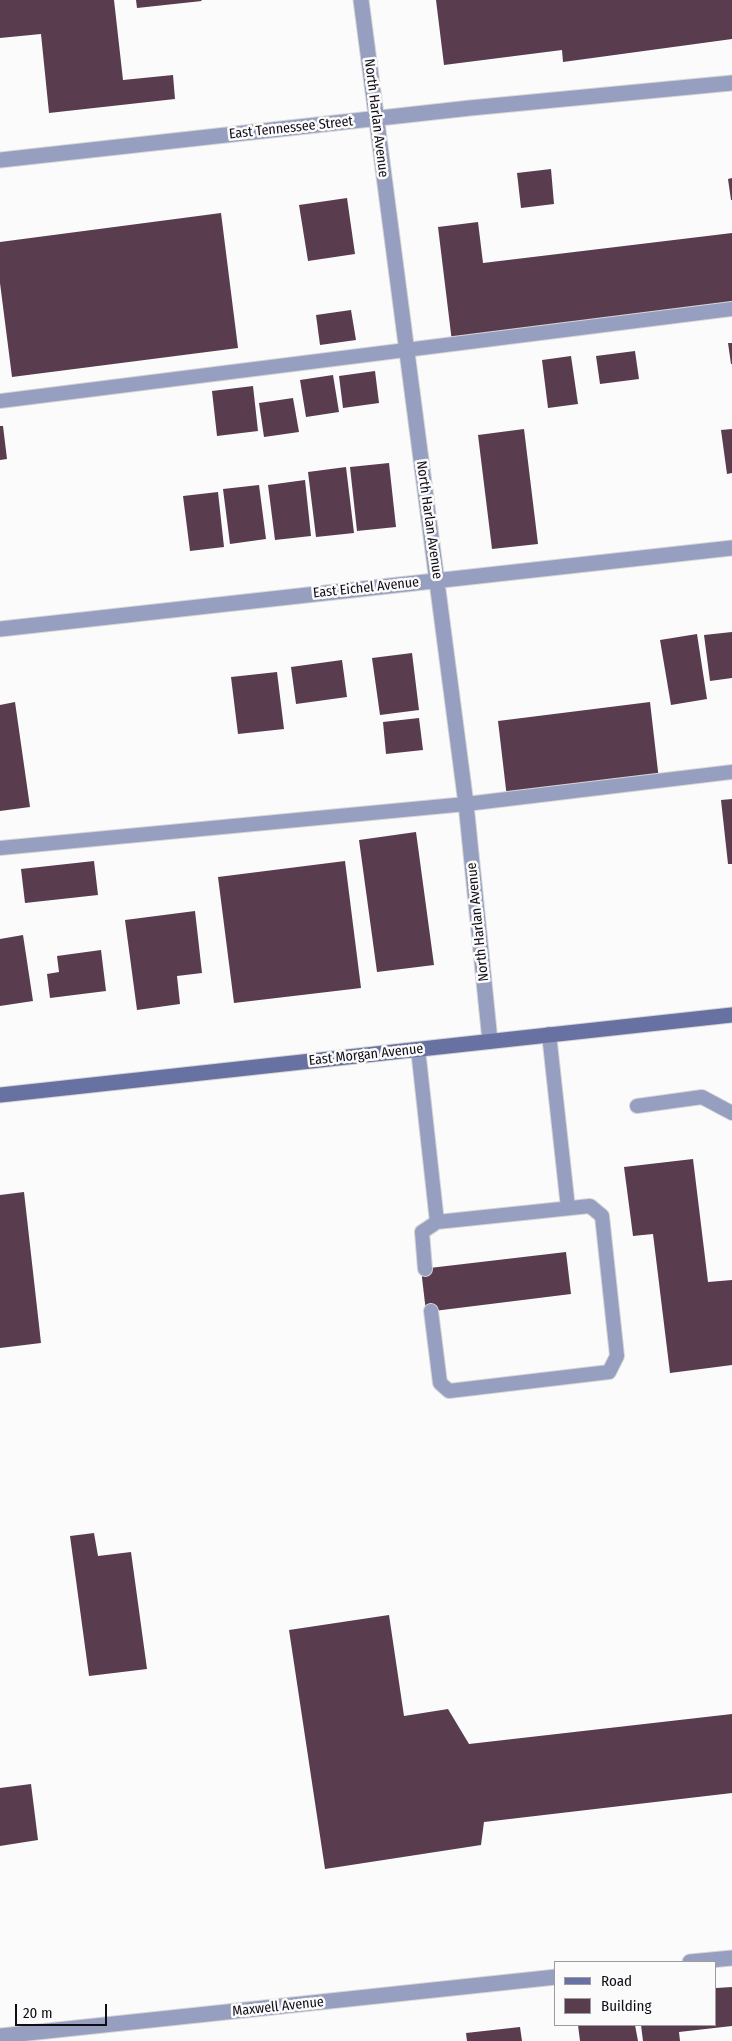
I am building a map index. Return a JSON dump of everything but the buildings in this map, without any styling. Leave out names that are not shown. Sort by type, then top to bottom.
[{"type":"street","name":"North Harlan Avenue","points":[[360,0],[466,804],[490,1041]]},
{"type":"street","name":"East Tennessee Street","points":[[0,160],[732,83]]},
{"type":"street","name":"East Eichel Avenue","points":[[0,629],[732,548]]},
{"type":"street","name":"East Morgan Avenue","points":[[0,1095],[732,1015]]},
{"type":"street","points":[[700,1961],[732,1958]]},
{"type":"street","name":"Maxwell Avenue","points":[[0,2036],[554,1977]]},
{"type":"lane","points":[[0,401],[732,309]]},
{"type":"lane","points":[[0,848],[466,804],[732,772]]},
{"type":"lane","points":[[549,1034],[568,1208]]},
{"type":"lane","points":[[418,1049],[438,1222]]},
{"type":"lane","points":[[637,1106],[702,1097],[732,1113]]},
{"type":"lane","points":[[425,1269],[422,1232],[438,1222],[590,1206],[602,1216],[617,1356],[609,1372],[449,1390],[440,1383],[431,1311]]}]
